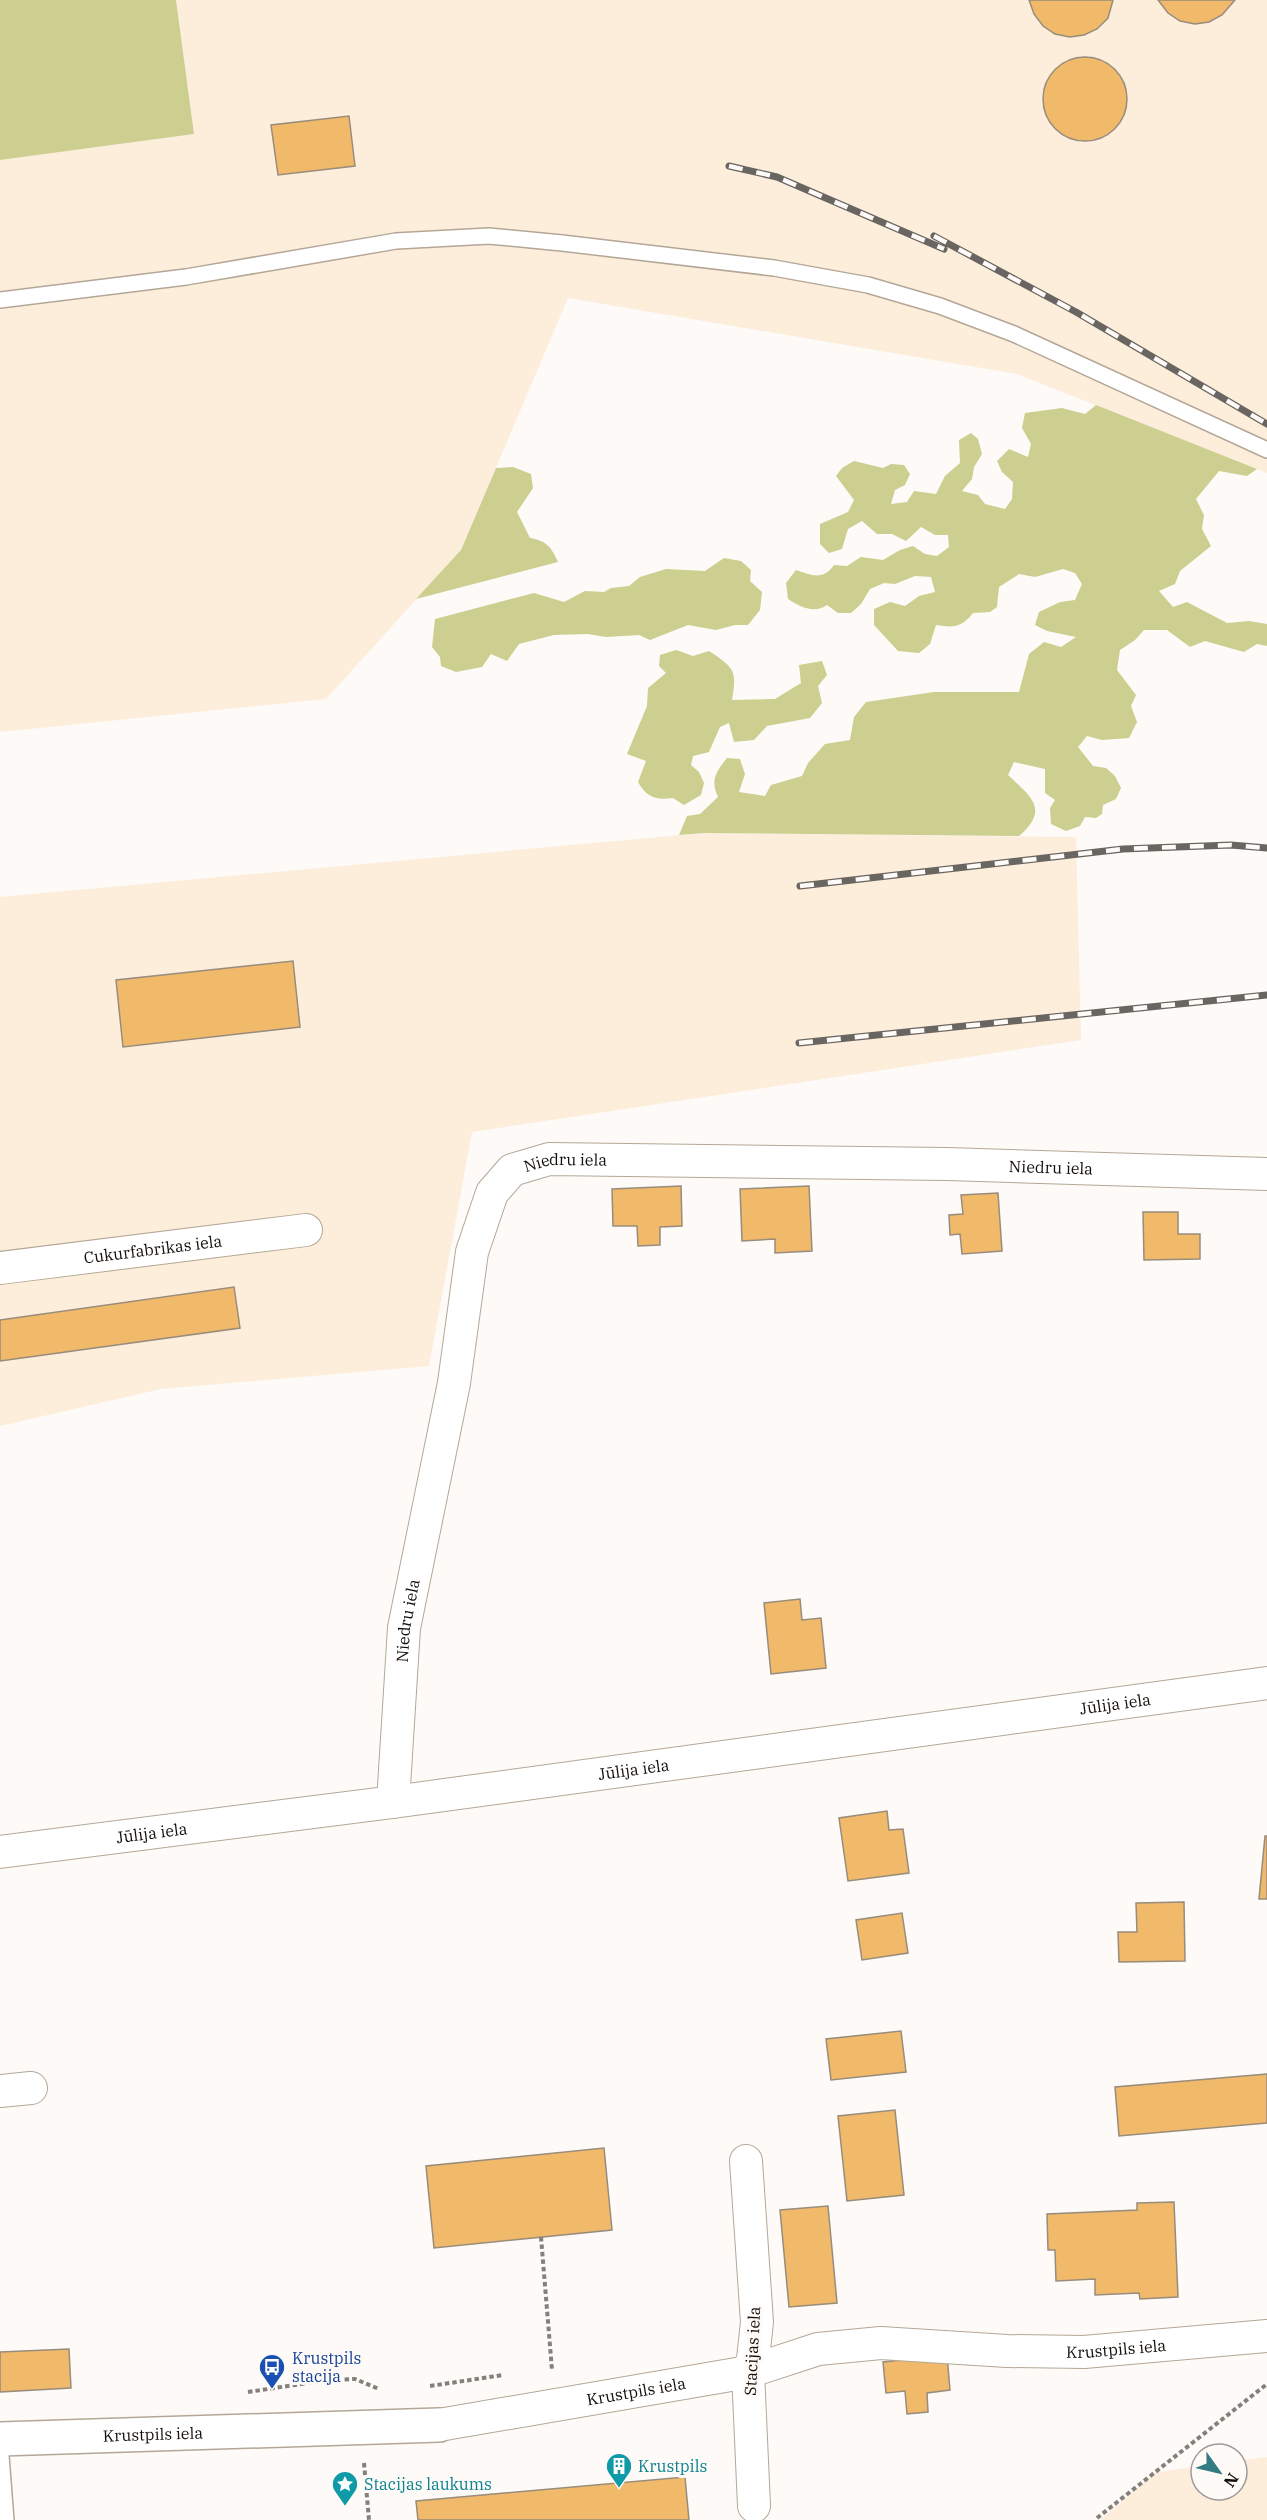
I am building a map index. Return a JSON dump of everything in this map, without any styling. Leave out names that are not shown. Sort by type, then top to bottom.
[{"type":"street","name":"Niedru iela","points":[[393,1802],[404,1628],[454,1383],[472,1252],[492,1193],[513,1170],[549,1159],[947,1164],[1267,1174]]},
{"type":"street","name":"Cukurfabrikas iela","points":[[0,1268],[306,1230]]},
{"type":"street","name":"Jūlija iela","points":[[0,1852],[393,1802],[1267,1683]]},
{"type":"street","points":[[0,2091],[31,2088]]},
{"type":"street","name":"Stacijas iela","points":[[746,2161],[757,2322],[753,2359],[748,2372],[754,2506]]},
{"type":"street","name":"Krustpils iela","points":[[0,2441],[439,2425],[748,2372],[818,2349],[881,2343],[1007,2351],[1084,2352],[1267,2336]]},
{"type":"lane","points":[[0,300],[186,278],[396,241],[489,236],[774,268],[868,285],[940,306],[1014,334],[1267,450]]},
{"type":"lane","points":[[0,2441],[6,2520]]},
{"type":"path","points":[[541,2236],[554,2405]]},
{"type":"path","points":[[1097,2518],[1267,2385]]},
{"type":"shaded area","points":[[176,0],[1267,0],[1267,473],[1017,374],[568,298],[461,550],[326,699],[0,732],[0,160],[194,134]]},
{"type":"shaded area","points":[[704,833],[1076,837],[1081,1040],[472,1132],[429,1366],[161,1389],[0,1426],[0,897]]},
{"type":"shaded area","points":[[1267,2457],[1267,2520],[1100,2520],[1157,2472],[1189,2468],[1189,2502],[1249,2502],[1249,2459]]},
{"type":"green space","points":[[0,0],[176,0],[194,134],[0,160]]},
{"type":"green space","points":[[1096,405],[1257,469],[1247,476],[1219,471],[1196,499],[1204,515],[1202,529],[1211,546],[1180,571],[1175,584],[1159,591],[1173,607],[1187,602],[1227,623],[1249,621],[1267,624],[1267,646],[1257,644],[1244,652],[1205,641],[1190,647],[1167,630],[1144,630],[1135,640],[1120,650],[1117,670],[1136,695],[1131,706],[1137,722],[1129,738],[1102,740],[1087,736],[1078,747],[1093,766],[1106,768],[1115,776],[1121,788],[1116,799],[1103,805],[1102,814],[1096,818],[1085,817],[1080,826],[1066,831],[1051,824],[1050,808],[1055,800],[1045,793],[1045,769],[1014,762],[1008,775],[1030,797],[1035,811],[1034,818],[1019,836],[704,833],[679,835],[687,816],[700,814],[718,797],[714,786],[715,776],[727,758],[740,759],[745,774],[739,792],[765,796],[771,785],[802,776],[808,763],[825,744],[850,740],[854,717],[866,702],[934,692],[1019,692],[1029,654],[1044,642],[1061,647],[1076,637],[1047,631],[1035,625],[1039,612],[1060,602],[1075,600],[1082,584],[1075,573],[1063,569],[1035,577],[1019,574],[999,587],[997,607],[990,612],[973,613],[957,625],[936,625],[930,644],[919,653],[898,651],[874,625],[874,609],[890,602],[905,606],[919,596],[935,592],[931,577],[915,576],[895,584],[884,583],[870,589],[861,604],[851,613],[838,613],[827,605],[812,609],[797,605],[788,599],[786,583],[796,570],[821,575],[834,565],[847,566],[861,557],[883,560],[900,550],[913,546],[925,554],[937,556],[949,547],[948,535],[935,535],[921,527],[906,541],[892,534],[877,534],[862,521],[848,529],[842,549],[829,553],[820,544],[820,524],[848,512],[854,500],[836,476],[842,468],[854,461],[883,468],[891,464],[904,465],[910,474],[905,485],[895,490],[891,504],[907,502],[914,491],[936,494],[945,476],[960,463],[959,440],[971,433],[978,439],[982,454],[974,467],[972,479],[962,491],[978,495],[985,504],[1005,509],[1012,499],[1013,482],[1002,472],[997,461],[1009,449],[1028,457],[1031,444],[1022,428],[1025,413],[1062,408],[1085,414]]},
{"type":"green space","points":[[513,467],[531,474],[533,488],[517,512],[530,538],[548,546],[558,562],[416,599],[461,550],[496,468]]},
{"type":"green space","points":[[724,558],[741,561],[751,570],[750,581],[762,592],[760,610],[748,625],[735,625],[716,630],[688,625],[650,640],[639,635],[606,637],[588,634],[554,635],[519,644],[507,661],[491,654],[482,667],[456,672],[441,666],[440,657],[432,647],[435,619],[534,593],[564,602],[585,591],[604,592],[611,588],[629,586],[640,577],[666,569],[705,571]]},
{"type":"green space","points":[[676,650],[693,656],[709,651],[729,666],[734,676],[732,700],[775,699],[801,683],[799,665],[822,661],[827,675],[818,686],[822,703],[810,718],[767,726],[754,740],[734,742],[729,723],[720,727],[709,752],[693,756],[691,765],[699,772],[704,783],[701,795],[684,805],[673,798],[653,797],[645,792],[638,782],[646,761],[627,754],[647,706],[648,688],[666,673],[659,666],[660,655]]},
{"type":"building","points":[[1029,0],[1113,0],[1108,18],[1097,29],[1084,35],[1070,37],[1055,34],[1043,26],[1034,14]]},
{"type":"building","points":[[1158,0],[1235,0],[1222,15],[1209,22],[1195,24],[1180,21],[1168,13]]},
{"type":"building","points":[[1085,57],[1101,60],[1115,69],[1124,83],[1127,99],[1124,115],[1115,129],[1101,138],[1085,141],[1069,138],[1055,129],[1046,115],[1043,99],[1046,83],[1055,69],[1069,60]]},
{"type":"building","points":[[349,116],[355,166],[278,175],[271,125]]},
{"type":"building","points":[[293,961],[300,1027],[123,1047],[116,980]]},
{"type":"building","points":[[681,1186],[682,1226],[660,1227],[660,1245],[638,1246],[637,1226],[613,1226],[612,1189]]},
{"type":"building","points":[[809,1186],[812,1251],[775,1253],[775,1239],[742,1241],[740,1189]]},
{"type":"building","points":[[998,1193],[1002,1251],[962,1254],[960,1234],[950,1235],[949,1215],[963,1214],[961,1195]]},
{"type":"building","points":[[1143,1212],[1178,1212],[1178,1234],[1200,1234],[1200,1259],[1144,1260]]},
{"type":"building","points":[[234,1287],[240,1328],[0,1361],[0,1320]]},
{"type":"building","points":[[800,1599],[802,1620],[821,1618],[826,1668],[771,1674],[764,1603]]},
{"type":"building","points":[[887,1811],[889,1830],[903,1829],[909,1873],[848,1881],[839,1818]]},
{"type":"building","points":[[1265,1836],[1267,1836],[1267,1899],[1259,1899]]},
{"type":"building","points":[[1184,1902],[1185,1961],[1119,1962],[1118,1932],[1137,1932],[1136,1903]]},
{"type":"building","points":[[902,1913],[908,1953],[862,1960],[856,1920]]},
{"type":"building","points":[[901,2031],[906,2072],[831,2080],[826,2039]]},
{"type":"building","points":[[1267,2074],[1267,2123],[1119,2136],[1115,2087]]},
{"type":"building","points":[[895,2110],[904,2195],[847,2201],[838,2116]]},
{"type":"building","points":[[604,2148],[612,2230],[434,2248],[426,2166]]},
{"type":"building","points":[[1174,2202],[1178,2297],[1140,2299],[1139,2293],[1095,2295],[1095,2279],[1056,2281],[1055,2250],[1048,2250],[1047,2214],[1137,2210],[1137,2203]]},
{"type":"building","points":[[828,2206],[837,2303],[789,2307],[780,2210]]},
{"type":"building","points":[[69,2349],[71,2388],[0,2392],[0,2352]]},
{"type":"building","points":[[947,2355],[950,2390],[927,2393],[928,2412],[907,2414],[905,2391],[886,2393],[883,2362]]},
{"type":"building","name":"Krustpils","points":[[685,2477],[689,2520],[418,2520],[416,2501]]},
{"type":"railway","points":[[729,166],[777,177],[944,249]]},
{"type":"railway","points":[[934,236],[1076,312],[1267,424]]},
{"type":"railway","points":[[800,886],[1123,849],[1231,845],[1267,848]]},
{"type":"railway","points":[[799,1043],[1267,995]]},
{"type":"place","name":"Krustpils stacija","points":[[272,2390]]},
{"type":"place","name":"Krustpils","points":[[619,2489]]},
{"type":"place","name":"Stacijas laukums","points":[[345,2507]]}]
